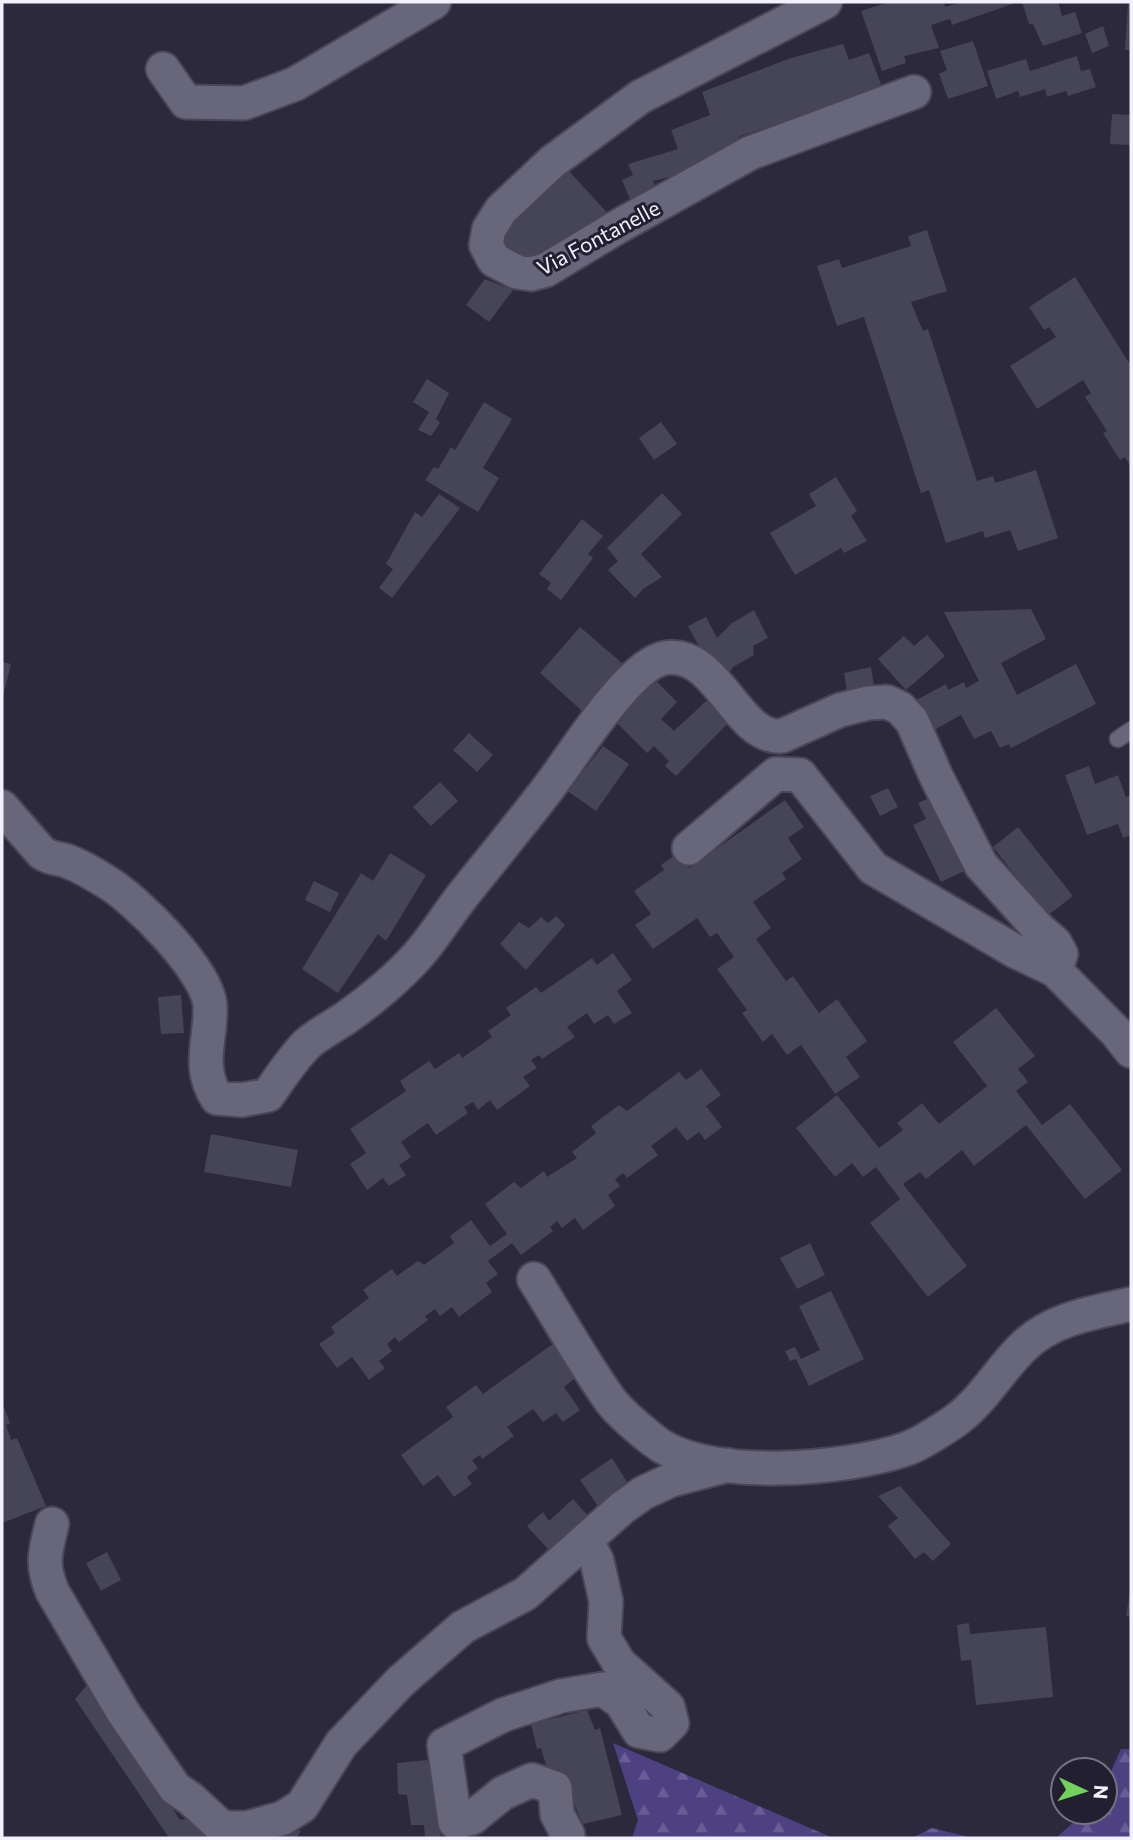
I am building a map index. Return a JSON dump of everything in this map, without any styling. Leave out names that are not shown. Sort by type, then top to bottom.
[{"type":"street","points":[[163,69],[186,102],[244,103],[295,84],[434,2]]},
{"type":"street","name":"Via Fontanelle","points":[[825,2],[640,97],[552,162],[501,210],[489,229],[486,245],[494,260],[517,272],[531,274],[546,270],[750,153],[914,92]]},
{"type":"street","points":[[2,807],[42,853],[50,858],[67,861],[108,882],[149,915],[197,973],[210,1004],[206,1050],[209,1085],[217,1098],[242,1100],[268,1095],[308,1043],[350,1015],[418,955],[549,788],[594,726],[640,671],[661,659],[675,657],[687,660],[705,672],[751,723],[764,734],[774,737],[782,736],[840,710],[868,703],[887,702],[900,708],[912,721],[936,776],[981,865],[1055,943],[1061,954],[1055,970]]},
{"type":"street","points":[[689,848],[776,774],[800,775],[873,868],[1015,951],[1055,970],[1117,1033],[1131,1051]]},
{"type":"street","points":[[534,1279],[612,1402],[655,1442],[681,1456],[728,1465],[802,1469],[866,1459],[907,1449],[952,1423],[974,1406],[1024,1346],[1045,1330],[1077,1316],[1131,1304]]},
{"type":"street","points":[[52,1524],[44,1570],[52,1591],[122,1712],[175,1788],[219,1825],[237,1829],[283,1818],[302,1807],[341,1744],[401,1681],[463,1628],[525,1594],[622,1508],[643,1493],[671,1480],[728,1465]]},
{"type":"street","points":[[568,1835],[557,1814],[555,1788],[532,1780],[503,1793],[456,1830],[444,1745],[503,1715],[561,1696],[603,1689],[621,1702],[639,1731],[660,1735],[672,1723],[668,1707],[619,1663],[604,1638],[606,1601],[597,1561],[586,1540]]},
{"type":"green space","points":[[613,1743],[833,1838],[632,1838],[638,1820]]},
{"type":"green space","points":[[1121,1749],[1131,1749],[1131,1838],[1056,1838],[1069,1826],[1119,1826],[1118,1756]]},
{"type":"green space","points":[[932,1828],[973,1838],[912,1838]]},
{"type":"building","points":[[889,2],[944,2],[945,7],[962,2],[1018,2],[952,25],[950,19],[931,25],[939,48],[904,56],[906,63],[882,71],[861,11]]},
{"type":"building","points":[[1022,2],[1058,2],[1062,16],[1075,12],[1082,33],[1043,46],[1033,24],[1029,24]]},
{"type":"building","points":[[1128,2],[1131,2],[1131,50],[1125,50]]},
{"type":"building","points":[[1103,26],[1109,46],[1092,53],[1085,34]]},
{"type":"building","points":[[973,41],[988,86],[948,99],[939,74],[947,70],[940,51]]},
{"type":"building","points":[[843,44],[849,60],[869,53],[886,97],[823,111],[822,108],[738,137],[741,145],[701,169],[653,181],[659,194],[632,204],[622,180],[633,175],[628,164],[678,149],[671,130],[710,115],[702,92],[791,58]]},
{"type":"building","points":[[1077,56],[1081,71],[1090,69],[1096,87],[1068,96],[1066,91],[1047,97],[1045,89],[1020,97],[1018,91],[996,99],[987,71],[1026,59],[1030,71]]},
{"type":"building","points":[[1112,114],[1131,115],[1131,145],[1110,144]]},
{"type":"building","points":[[569,171],[610,216],[545,264],[504,255],[500,244],[504,231]]},
{"type":"building","points":[[927,230],[947,291],[911,302],[923,331],[928,329],[977,481],[993,476],[995,483],[1036,470],[1058,538],[1018,551],[1010,530],[985,538],[983,531],[946,543],[929,490],[921,493],[864,317],[837,326],[817,266],[839,259],[842,268],[911,246],[908,236]]},
{"type":"building","points":[[1075,277],[1131,366],[1131,467],[1125,457],[1120,460],[1103,433],[1107,431],[1085,397],[1091,393],[1083,380],[1037,409],[1010,366],[1056,337],[1049,327],[1044,330],[1029,307]]},
{"type":"building","points":[[485,279],[513,290],[489,322],[466,305]]},
{"type":"building","points":[[427,379],[449,393],[436,419],[440,423],[431,436],[418,430],[429,412],[413,402]]},
{"type":"building","points":[[484,402],[512,419],[483,468],[499,478],[478,512],[425,480],[434,467],[438,469],[451,447],[455,450]]},
{"type":"building","points":[[661,422],[677,444],[654,460],[639,438]]},
{"type":"building","points":[[836,477],[857,511],[851,516],[867,541],[844,553],[841,548],[795,575],[770,533],[816,506],[809,494]]},
{"type":"building","points":[[662,493],[682,514],[641,554],[662,577],[643,589],[635,598],[608,570],[618,561],[607,548]]},
{"type":"building","points":[[439,494],[460,508],[392,598],[379,588],[393,569],[386,564],[415,512],[422,517]]},
{"type":"building","points":[[582,519],[603,536],[588,554],[593,558],[561,600],[547,589],[551,583],[539,574]]},
{"type":"building","points":[[1031,609],[1046,639],[1001,663],[1017,695],[1076,664],[1096,704],[1011,748],[1009,744],[1000,748],[991,731],[974,739],[961,715],[927,734],[911,703],[946,684],[948,690],[964,682],[966,688],[979,681],[944,612]]},
{"type":"building","points":[[754,610],[768,638],[753,646],[754,655],[733,667],[721,687],[688,626],[706,617],[717,638],[732,623]]},
{"type":"building","points":[[580,627],[623,664],[582,711],[540,673]]},
{"type":"building","points":[[927,635],[945,656],[906,690],[878,659],[904,636],[914,646]]},
{"type":"building","points":[[2,662],[11,664],[3,697],[2,697]]},
{"type":"building","points":[[871,667],[874,686],[886,683],[888,695],[849,702],[844,673]]},
{"type":"building","points":[[651,676],[677,702],[661,719],[674,731],[716,692],[738,713],[676,776],[665,766],[669,761],[654,746],[647,753],[611,717]]},
{"type":"building","points":[[469,733],[493,755],[477,772],[453,750]]},
{"type":"building","points":[[603,746],[629,764],[596,811],[563,788],[572,775],[577,779]]},
{"type":"building","points":[[1089,766],[1095,784],[1118,775],[1126,797],[1131,795],[1131,835],[1123,838],[1118,824],[1087,835],[1065,775]]},
{"type":"building","points":[[440,782],[458,801],[431,826],[413,807]]},
{"type":"building","points":[[888,788],[898,807],[880,816],[870,796]]},
{"type":"building","points":[[938,794],[973,867],[941,882],[913,825],[926,819],[918,803]]},
{"type":"building","points":[[785,800],[804,827],[788,838],[802,859],[782,873],[786,879],[753,902],[771,928],[756,939],[786,981],[793,976],[819,1013],[837,999],[867,1041],[846,1057],[860,1077],[835,1094],[801,1045],[787,1055],[772,1034],[763,1042],[742,1013],[747,1010],[717,969],[734,957],[717,933],[710,937],[697,918],[653,949],[635,925],[651,914],[634,891],[664,870],[661,865],[678,853],[689,868]]},
{"type":"building","points":[[1018,827],[1073,896],[1047,916],[993,847]]},
{"type":"building","points":[[390,853],[426,875],[386,941],[378,934],[338,993],[302,969],[361,873],[373,881]]},
{"type":"building","points":[[314,881],[339,893],[330,912],[305,900]]},
{"type":"building","points":[[556,916],[565,925],[526,970],[500,944],[519,922],[529,928],[541,917],[548,923]]},
{"type":"building","points":[[613,953],[632,980],[617,991],[632,1013],[614,1024],[608,1015],[594,1024],[587,1013],[567,1027],[575,1037],[542,1059],[539,1055],[531,1060],[537,1068],[523,1077],[530,1086],[497,1110],[490,1100],[478,1110],[473,1102],[464,1107],[468,1113],[436,1135],[428,1123],[401,1142],[411,1157],[399,1165],[406,1175],[389,1186],[383,1178],[367,1190],[350,1164],[366,1153],[350,1129],[406,1091],[400,1081],[429,1061],[435,1069],[459,1053],[462,1058],[492,1037],[488,1031],[511,1015],[506,1008],[536,987],[541,993],[592,958],[597,965]]},
{"type":"building","points":[[181,995],[184,1033],[161,1034],[158,997]]},
{"type":"building","points":[[996,1008],[1035,1056],[1018,1069],[1028,1082],[1016,1091],[1042,1125],[1070,1104],[1122,1170],[1085,1199],[1026,1125],[974,1166],[962,1150],[926,1179],[920,1172],[903,1184],[967,1266],[928,1297],[870,1223],[900,1199],[876,1167],[863,1177],[852,1163],[835,1177],[796,1128],[837,1095],[879,1148],[903,1130],[897,1123],[922,1103],[939,1124],[987,1086],[953,1042]]},
{"type":"building","points":[[701,1069],[721,1095],[706,1106],[722,1127],[705,1140],[699,1132],[687,1141],[676,1127],[651,1146],[658,1155],[627,1178],[623,1173],[615,1179],[620,1186],[608,1195],[615,1206],[583,1230],[575,1218],[562,1228],[557,1221],[550,1227],[553,1231],[521,1255],[512,1243],[488,1261],[498,1274],[486,1283],[492,1292],[459,1317],[452,1307],[440,1316],[435,1309],[425,1316],[428,1320],[399,1342],[395,1337],[387,1344],[392,1351],[379,1361],[385,1368],[369,1380],[352,1357],[337,1368],[319,1344],[335,1333],[331,1327],[369,1298],[363,1290],[392,1269],[397,1276],[418,1261],[424,1265],[454,1243],[450,1236],[471,1220],[490,1246],[507,1234],[485,1204],[514,1182],[521,1188],[544,1171],[547,1177],[577,1158],[572,1152],[596,1133],[591,1126],[619,1105],[627,1111],[679,1072],[686,1080]]},
{"type":"building","points":[[211,1134],[298,1150],[291,1187],[204,1172]]},
{"type":"building","points":[[810,1243],[825,1275],[797,1289],[780,1258]]},
{"type":"building","points":[[831,1291],[864,1359],[809,1386],[796,1359],[790,1361],[785,1351],[795,1347],[801,1359],[820,1350],[799,1306]]},
{"type":"building","points":[[554,1343],[578,1376],[564,1387],[580,1410],[563,1422],[556,1413],[543,1422],[533,1409],[507,1427],[514,1436],[482,1459],[480,1455],[472,1460],[478,1468],[467,1477],[472,1484],[454,1497],[438,1475],[423,1486],[401,1455],[453,1417],[446,1407],[476,1385],[483,1394]]},
{"type":"building","points":[[2,1402],[10,1423],[6,1425],[11,1440],[17,1438],[46,1506],[2,1523]]},
{"type":"building","points":[[612,1458],[632,1490],[604,1515],[580,1480]]},
{"type":"building","points":[[900,1486],[951,1544],[933,1561],[924,1552],[915,1559],[888,1526],[898,1518],[878,1496]]},
{"type":"building","points":[[573,1499],[595,1524],[556,1558],[527,1526],[543,1512],[549,1521]]},
{"type":"building","points":[[107,1552],[121,1580],[101,1591],[86,1563]]},
{"type":"building","points":[[1131,1592],[1131,1617],[1126,1616]]},
{"type":"building","points":[[969,1623],[970,1634],[1046,1627],[1053,1697],[976,1705],[971,1660],[961,1661],[957,1625]]},
{"type":"building","points":[[89,1683],[180,1820],[196,1820],[205,1838],[169,1838],[75,1699]]},
{"type":"building","points":[[587,1710],[595,1730],[600,1728],[622,1815],[583,1824],[559,1769],[548,1772],[541,1748],[537,1749],[531,1724]]},
{"type":"building","points":[[427,1760],[436,1790],[441,1838],[425,1838],[424,1825],[411,1825],[407,1795],[398,1794],[397,1763]]},
{"type":"building","points":[[292,1825],[301,1831],[297,1838],[275,1838]]}]
